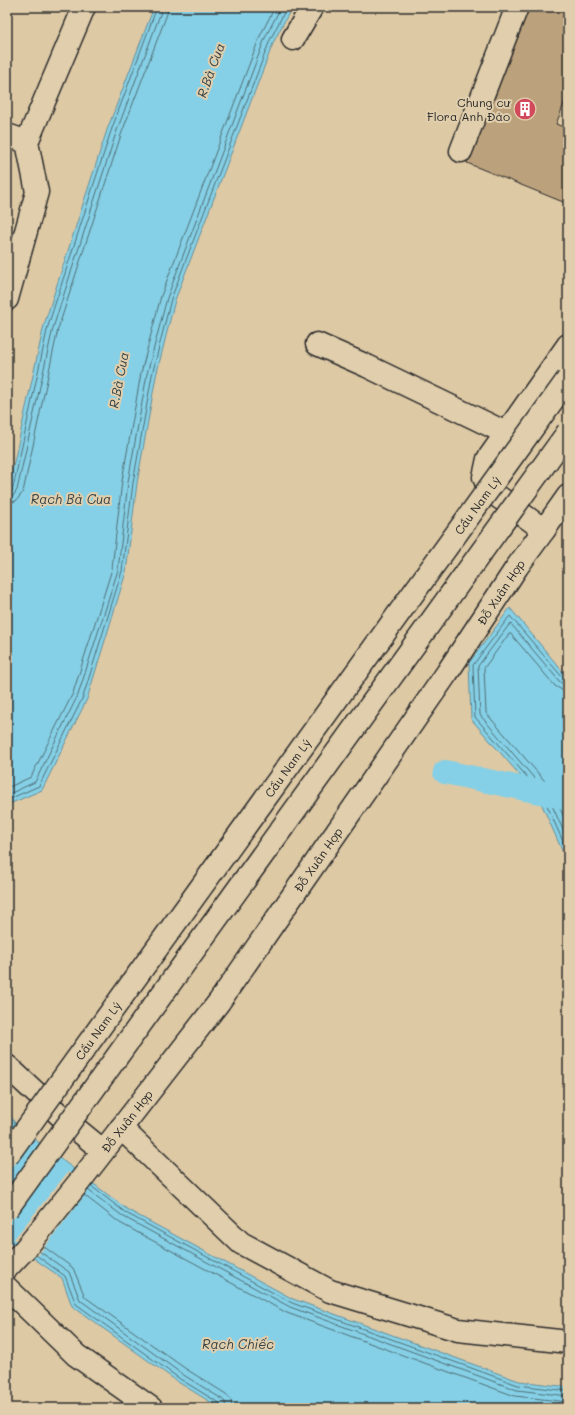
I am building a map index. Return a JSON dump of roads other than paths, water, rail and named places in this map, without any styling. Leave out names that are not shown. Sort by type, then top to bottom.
[{"type":"street","points":[[7,298],[37,192],[17,138],[84,7]]},
{"type":"street","points":[[293,39],[312,7]]},
{"type":"street","points":[[461,151],[517,7]]},
{"type":"street","points":[[317,344],[367,366],[506,433]]},
{"type":"street","points":[[544,530],[490,490],[484,477],[488,459],[568,345]]},
{"type":"street","name":"Cầu Nam Lý","points":[[7,1156],[568,379]]},
{"type":"street","points":[[7,1209],[568,432]]},
{"type":"street","name":"Đỗ Xuân Hợp","points":[[7,1268],[26,1248],[219,1002],[442,680],[517,567],[568,496]]},
{"type":"street","points":[[7,1066],[63,1118],[102,1150]]},
{"type":"street","points":[[121,1128],[241,1243],[330,1291],[458,1330],[568,1342]]},
{"type":"street","points":[[7,1288],[76,1355],[150,1408]]},
{"type":"water","name":"Rạch Bà Cua","points":[[154,7],[292,7],[274,41],[175,300],[156,376],[137,483],[126,572],[87,699],[42,790],[7,805],[7,499],[44,325],[107,130]]},
{"type":"water","points":[[510,608],[568,678],[568,858],[565,857],[538,796],[471,719],[469,663]]},
{"type":"water","name":"Rạch Chiếc","points":[[7,1110],[16,1125],[128,1210],[293,1299],[519,1381],[568,1387],[568,1408],[220,1408],[178,1382],[72,1306],[62,1278],[7,1240]]},
{"type":"waterway","points":[[445,772],[568,798]]},
{"type":"place","name":"Chung cư Flora Anh Đào","points":[[525,109]]},
{"type":"water label","name":"R.Bà Cua","points":[[210,70]]},
{"type":"water label","name":"R.Bà Cua","points":[[118,380]]}]
